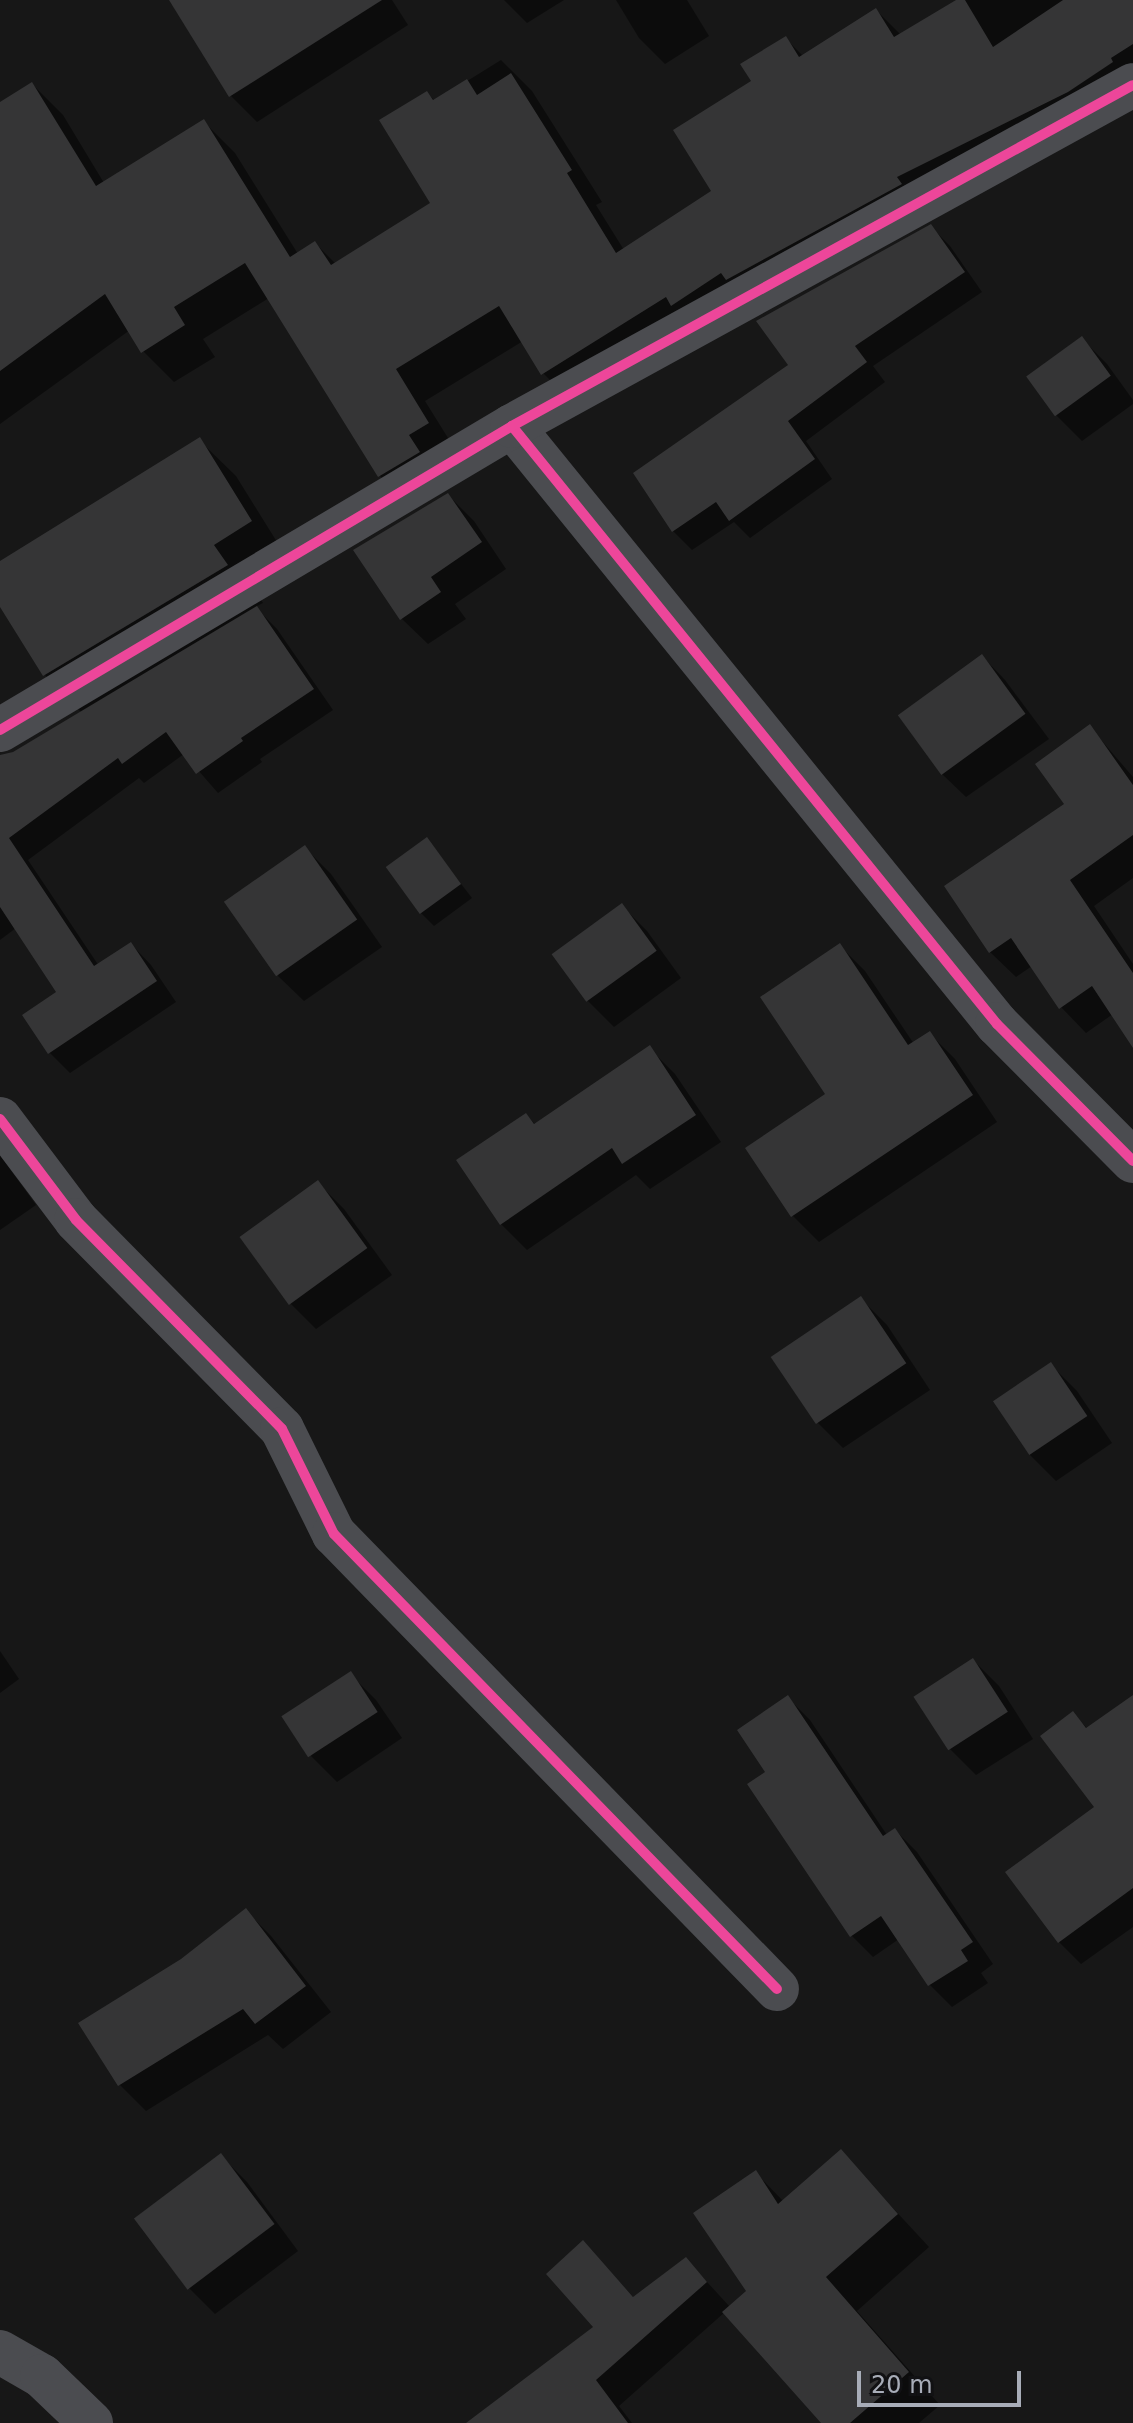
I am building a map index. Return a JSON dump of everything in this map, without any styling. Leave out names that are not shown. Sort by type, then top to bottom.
[{"type":"street","points":[[7,713],[512,426],[1133,85]]},
{"type":"street","points":[[512,426],[997,1024],[1133,1161]]},
{"type":"street","points":[[0,1119],[76,1220],[282,1429],[334,1534],[777,1989]]},
{"type":"street","points":[[0,2352],[42,2376],[91,2423]]},
{"type":"building","points":[[169,0],[382,0],[229,97]]},
{"type":"building","points":[[956,0],[965,0],[993,47],[1063,0],[1133,0],[1133,44],[1111,58],[1113,62],[1068,92],[897,177],[902,184],[726,280],[721,273],[671,306],[666,297],[541,375],[499,306],[396,369],[429,423],[409,435],[420,452],[378,477],[245,263],[174,307],[185,325],[141,353],[105,294],[0,371],[0,102],[32,82],[96,186],[204,119],[290,257],[315,241],[331,265],[430,203],[379,120],[427,91],[433,100],[467,79],[477,95],[511,73],[572,170],[567,173],[616,253],[711,191],[673,130],[751,81],[740,64],[786,36],[799,57],[876,8],[894,37]]},
{"type":"building","points":[[931,224],[965,272],[855,346],[867,362],[788,421],[815,459],[729,521],[716,502],[672,532],[633,473],[788,365],[756,321]]},
{"type":"building","points":[[1082,336],[1111,376],[1055,416],[1026,377]]},
{"type":"building","points":[[200,437],[252,521],[214,545],[228,565],[43,676],[0,607],[0,561]]},
{"type":"building","points":[[448,493],[482,542],[431,577],[441,592],[400,620],[353,550]]},
{"type":"building","points":[[257,606],[314,689],[241,738],[243,741],[196,774],[166,732],[122,764],[118,758],[9,838],[94,966],[131,942],[157,981],[48,1054],[22,1015],[56,992],[0,907],[0,755],[13,752]]},
{"type":"building","points":[[982,654],[1025,714],[941,775],[898,715]]},
{"type":"building","points":[[1090,724],[1133,785],[1133,835],[1070,880],[1133,973],[1133,1048],[1092,986],[1059,1009],[1011,938],[989,953],[944,886],[1064,804],[1035,764]]},
{"type":"building","points":[[427,837],[461,884],[420,914],[386,867]]},
{"type":"building","points":[[305,845],[357,920],[276,976],[224,902]]},
{"type":"building","points":[[622,903],[657,951],[586,1002],[552,954]]},
{"type":"building","points":[[840,943],[908,1045],[930,1031],[973,1095],[791,1217],[745,1148],[825,1094],[760,997]]},
{"type":"building","points":[[650,1045],[696,1115],[622,1164],[612,1148],[500,1225],[456,1160],[526,1113],[534,1124]]},
{"type":"building","points":[[318,1180],[367,1248],[289,1305],[240,1237]]},
{"type":"building","points":[[861,1296],[906,1363],[816,1424],[771,1357]]},
{"type":"building","points":[[1051,1362],[1087,1416],[1029,1455],[993,1401]]},
{"type":"building","points":[[973,1658],[1008,1712],[948,1750],[913,1697]]},
{"type":"building","points":[[351,1671],[378,1712],[308,1757],[281,1716]]},
{"type":"building","points":[[788,1695],[883,1836],[895,1828],[973,1942],[961,1950],[968,1961],[928,1986],[881,1916],[850,1937],[747,1784],[765,1772],[737,1730]]},
{"type":"building","points":[[1133,1695],[1133,1888],[1058,1943],[1005,1872],[1094,1807],[1040,1736],[1073,1711],[1086,1728]]},
{"type":"building","points":[[246,1908],[306,1986],[255,2024],[243,2009],[118,2086],[78,2023],[181,1959]]},
{"type":"building","points":[[841,2149],[898,2214],[826,2277],[909,2372],[850,2423],[821,2423],[722,2312],[746,2291],[693,2213],[756,2170],[778,2204]]},
{"type":"building","points":[[221,2153],[275,2224],[188,2290],[134,2219]]},
{"type":"building","points":[[583,2240],[633,2297],[686,2257],[707,2282],[596,2380],[628,2423],[466,2423],[593,2327],[546,2274]]},
{"type":"cycle path","points":[[0,730],[512,426],[1133,85]]},
{"type":"cycle path","points":[[512,426],[997,1024],[1133,1161]]},
{"type":"cycle path","points":[[0,1119],[76,1220],[282,1429],[334,1534],[777,1989]]}]
